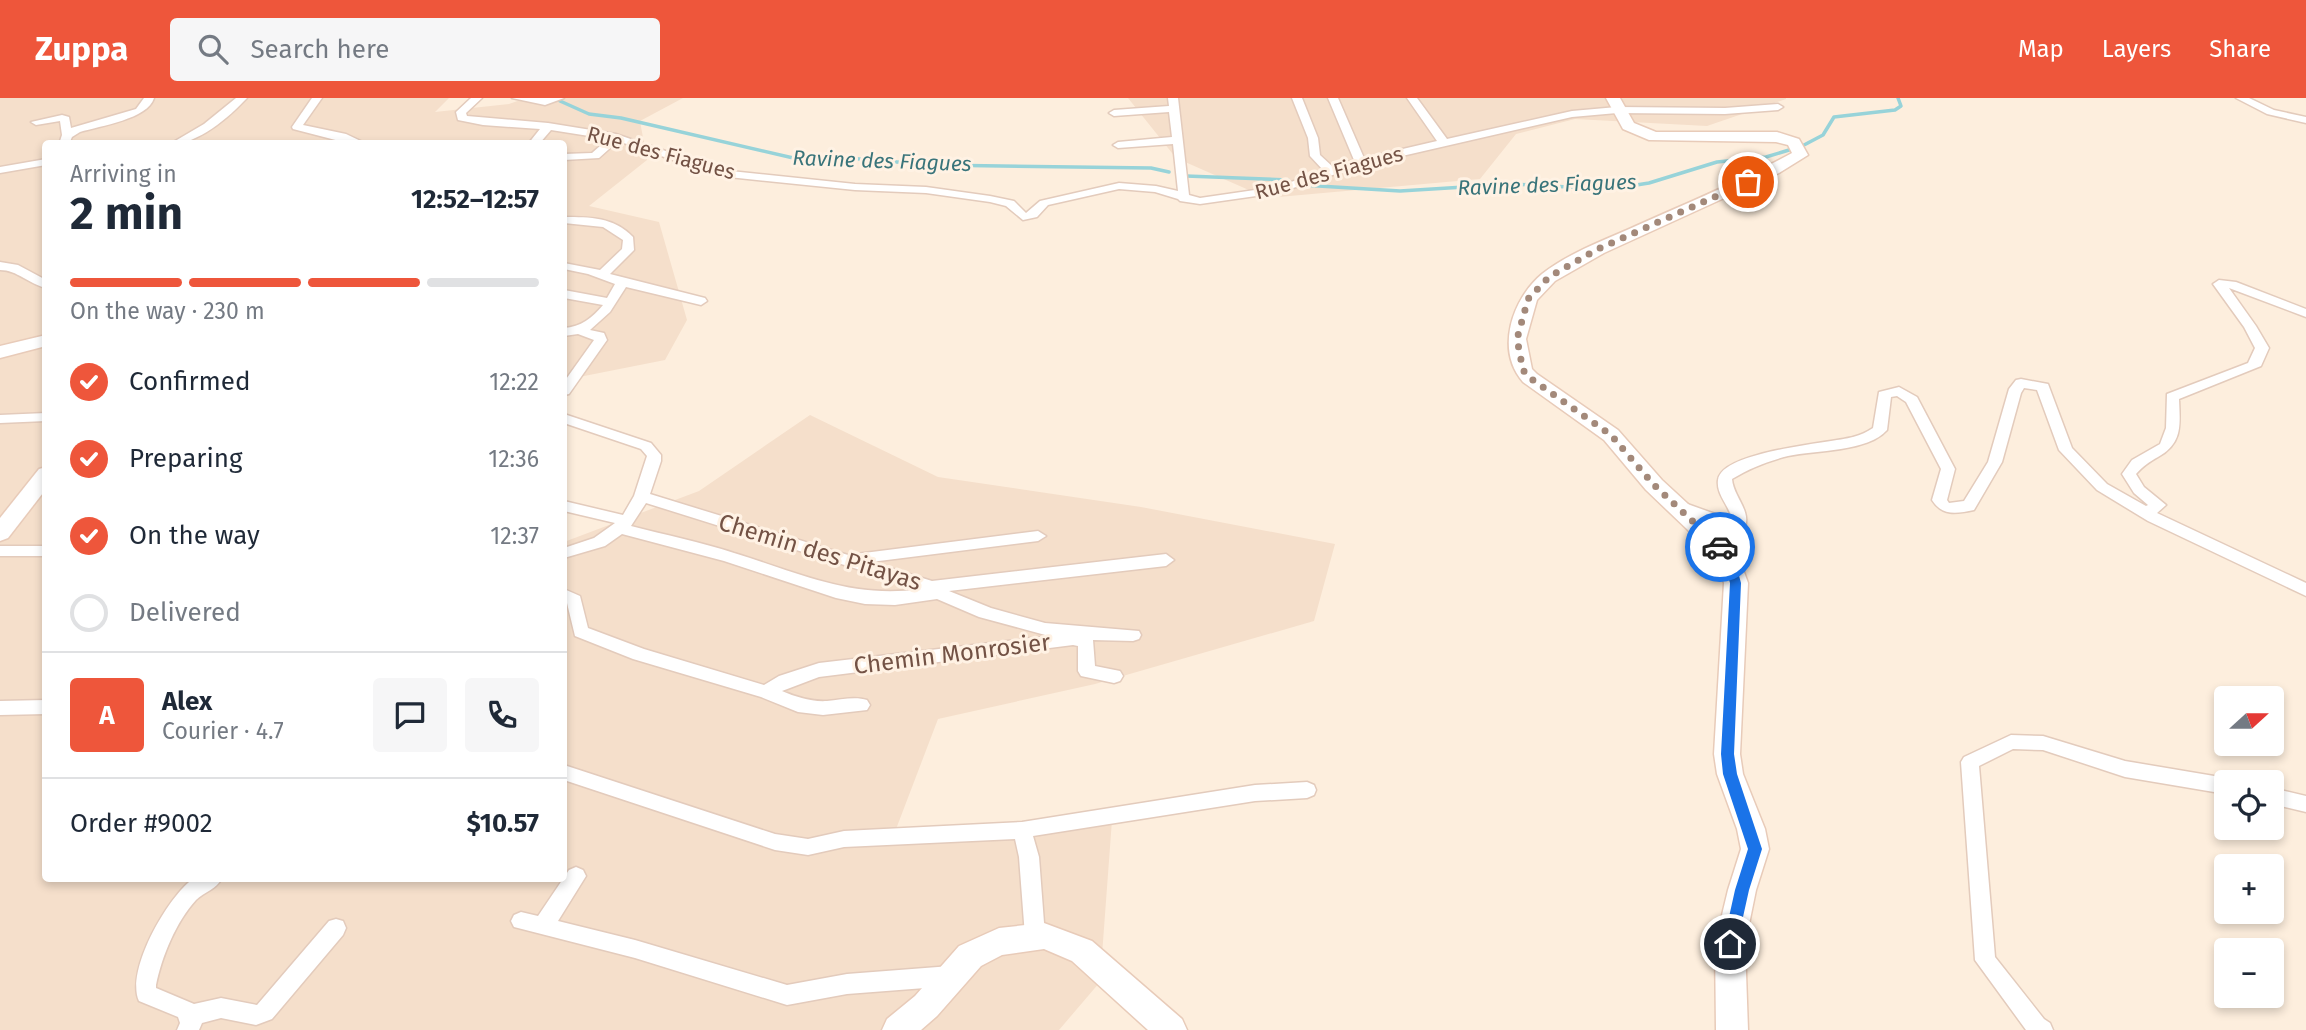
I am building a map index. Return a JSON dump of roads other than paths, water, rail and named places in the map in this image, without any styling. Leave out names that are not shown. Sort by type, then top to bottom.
[{"type":"main road","points":[[1615,104],[1628,126],[1654,137],[1777,137],[1794,142],[1800,155],[1773,170],[1598,249],[1549,277],[1528,299],[1517,339],[1523,370],[1530,378],[1611,435],[1654,485],[1719,546],[1729,561],[1735,583],[1727,754],[1730,774],[1755,849],[1742,890],[1730,944],[1732,1030]]},
{"type":"main road","points":[[0,352],[42,341]]},
{"type":"main road","points":[[0,533],[42,479]]},
{"type":"main road","points":[[898,1030],[926,1006],[970,956],[999,942],[1044,936],[1082,951],[1171,1030]]},
{"type":"street","points":[[36,122],[65,119],[66,139],[85,127],[140,111],[147,105],[149,98]]},
{"type":"street","points":[[182,140],[208,126],[242,98]]},
{"type":"street","name":"Rue des Fiagues","points":[[477,98],[461,112],[462,118],[548,126],[616,137],[719,173],[855,187],[926,190],[990,199],[1010,203],[1023,217],[1033,215],[1044,203],[1119,186],[1156,189],[1184,199],[1200,201],[1278,190],[1360,162],[1615,104],[1725,111],[1778,107]]},
{"type":"street","points":[[517,98],[545,102],[559,98]]},
{"type":"street","points":[[1297,98],[1313,138],[1315,156],[1331,171]]},
{"type":"street","points":[[1333,98],[1360,162]]},
{"type":"street","points":[[1412,98],[1444,143]]},
{"type":"street","points":[[1725,111],[1730,107],[1729,98]]},
{"type":"street","points":[[312,99],[297,127],[352,140]]},
{"type":"street","points":[[2244,99],[2271,112],[2306,120]]},
{"type":"street","points":[[1114,113],[1174,104],[1184,199]]},
{"type":"street","points":[[536,140],[548,126]]},
{"type":"street","points":[[567,156],[596,156],[616,137]]},
{"type":"street","points":[[1118,145],[1178,140]]},
{"type":"street","points":[[0,170],[42,163]]},
{"type":"street","points":[[567,220],[606,223],[622,230],[629,239],[628,250],[603,274]]},
{"type":"street","points":[[0,266],[13,266],[32,280],[42,283]]},
{"type":"street","points":[[567,268],[603,274],[622,282],[701,301]]},
{"type":"street","points":[[581,331],[592,326],[622,282]]},
{"type":"street","points":[[2147,513],[2158,505],[2139,490],[2129,474],[2137,463],[2166,447],[2173,428],[2172,397],[2254,366],[2262,348],[2250,326],[2219,284],[2232,285],[2306,313]]},
{"type":"street","points":[[567,295],[609,302]]},
{"type":"street","points":[[567,332],[581,331],[599,336],[601,340],[567,387]]},
{"type":"street","points":[[1674,503],[1730,526],[1740,523],[1740,514],[1724,493],[1725,477],[1745,463],[1804,449],[1865,441],[1880,430],[1884,395],[1899,391],[1912,400],[1948,469],[1939,500],[1945,508],[1969,506],[1995,462],[2014,392],[2021,383],[2043,387],[2066,450],[2102,486],[2147,513],[2306,590]]},
{"type":"street","points":[[0,419],[42,417]]},
{"type":"street","points":[[567,419],[646,446],[654,461],[643,497],[624,525],[601,541],[567,552]]},
{"type":"street","name":"Chemin des Pitayas","points":[[643,497],[848,560],[935,590],[1166,559]]},
{"type":"street","points":[[567,507],[856,596],[895,599],[935,590],[968,606],[1043,628],[1133,635]]},
{"type":"street","points":[[848,560],[1038,536]]},
{"type":"street","points":[[0,551],[42,551]]},
{"type":"street","name":"Chemin Monrosier","points":[[567,597],[573,600],[581,632],[639,654],[766,692],[798,705],[823,708],[862,705]]},
{"type":"street","name":"Chemin Monrosier","points":[[766,692],[785,681],[819,670],[1073,639],[1086,642],[1087,671],[1114,677]]},
{"type":"street","points":[[0,708],[42,707]]},
{"type":"street","points":[[2042,1030],[2036,1026],[1985,960],[1969,762],[2011,742],[2043,743],[2126,769],[2214,784]]},
{"type":"street","points":[[567,774],[775,842],[808,847],[844,839],[1022,830],[1255,793],[1307,790]]},
{"type":"street","points":[[2284,799],[2306,804]]},
{"type":"street","points":[[1022,830],[1029,857],[1035,936]]},
{"type":"street","points":[[544,926],[576,876]]},
{"type":"street","points":[[206,882],[181,904],[144,979],[146,994],[187,1010],[189,1023],[220,1008],[256,1015],[264,1012],[336,928]]},
{"type":"street","points":[[521,921],[635,949],[787,995],[847,985],[951,976]]},
{"type":"waterway","name":"Ravine des Fiagues","points":[[1804,145],[1823,135],[1834,117],[1895,110],[1901,106],[1898,98]]},
{"type":"waterway","name":"Ravine des Fiagues","points":[[560,101],[589,114],[621,118],[802,160],[847,158],[934,165],[1151,168],[1169,172]]},
{"type":"waterway","name":"Ravine des Fiagues","points":[[1302,185],[1400,191],[1513,184],[1585,188],[1630,186],[1649,183],[1717,162],[1766,157],[1789,150]]},
{"type":"waterway","name":"Ravine des Fiagues","points":[[1186,176],[1288,180]]}]
